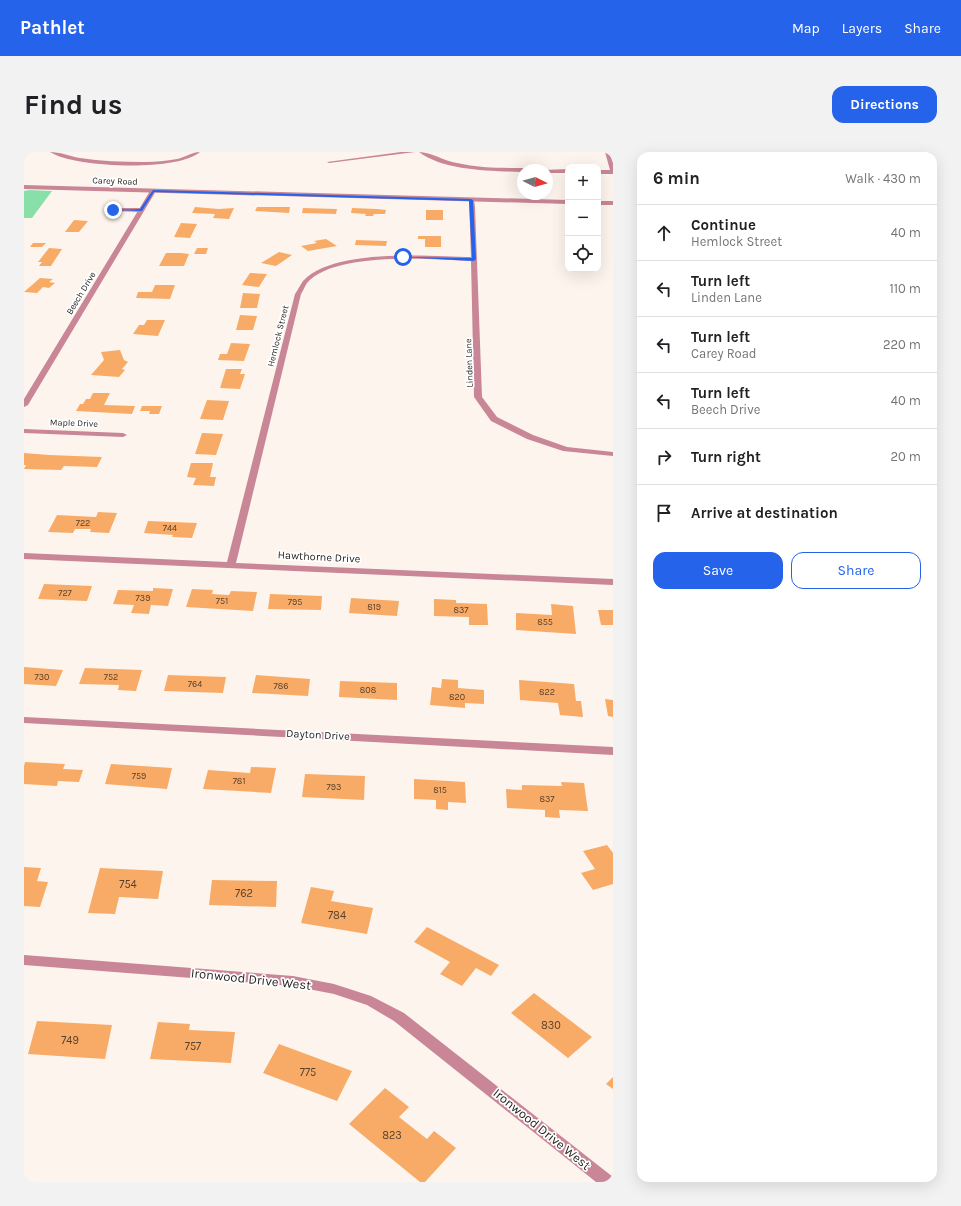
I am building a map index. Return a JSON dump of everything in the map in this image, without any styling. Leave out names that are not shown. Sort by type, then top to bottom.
[{"type":"street","points":[[54,152],[87,161],[153,163],[184,159],[193,156],[198,152]]},
{"type":"street","points":[[330,162],[413,152]]},
{"type":"street","points":[[421,152],[432,158],[456,165],[476,168],[517,170]]},
{"type":"street","points":[[601,172],[613,171],[607,152]]},
{"type":"street","points":[[553,171],[565,171]]},
{"type":"street","name":"Carey Road","points":[[24,188],[565,202]]},
{"type":"street","name":"Beech Drive","points":[[24,405],[153,191]]},
{"type":"street","name":"Linden Lane","points":[[471,200],[478,397],[494,419],[545,443],[579,451],[613,454]]},
{"type":"street","points":[[601,203],[613,203]]},
{"type":"street","points":[[113,210],[141,210]]},
{"type":"street","name":"Hemlock Street","points":[[231,565],[298,294],[305,282],[316,273],[331,267],[359,260],[403,257],[474,259]]},
{"type":"street","name":"Maple Drive","points":[[24,431],[124,435]]},
{"type":"street","name":"Hawthorne Drive","points":[[24,556],[613,582]]},
{"type":"street","name":"Dayton Drive","points":[[24,720],[613,751]]},
{"type":"street","name":"Ironwood Drive West","points":[[24,960],[293,981],[334,989],[371,1001],[399,1017],[608,1182]]},
{"type":"green space","points":[[24,191],[52,191],[32,218],[24,218]]},
{"type":"building","points":[[195,207],[219,209],[234,208],[229,219],[213,218],[215,214],[192,213]]},
{"type":"building","points":[[257,207],[290,207],[289,213],[255,211]]},
{"type":"building","points":[[303,208],[337,209],[336,214],[302,213]]},
{"type":"building","points":[[352,208],[386,210],[385,214],[365,216],[366,214],[351,213]]},
{"type":"building","points":[[426,210],[443,210],[443,220],[426,220]]},
{"type":"building","points":[[74,220],[88,221],[79,232],[65,232]]},
{"type":"building","points":[[181,223],[197,224],[190,238],[174,237]]},
{"type":"building","points":[[418,236],[441,236],[441,247],[425,247],[425,239],[418,239]]},
{"type":"building","points":[[326,239],[337,246],[308,251],[301,246],[317,243],[314,241]]},
{"type":"building","points":[[356,240],[387,241],[386,246],[355,245]]},
{"type":"building","points":[[33,243],[46,243],[42,247],[30,247]]},
{"type":"building","points":[[49,248],[62,249],[51,266],[39,266],[42,262],[38,262]]},
{"type":"building","points":[[197,248],[208,248],[206,254],[194,254]]},
{"type":"building","points":[[279,252],[292,255],[276,266],[261,263]]},
{"type":"building","points":[[166,253],[189,254],[184,266],[159,266]]},
{"type":"building","points":[[250,273],[267,274],[259,287],[242,285]]},
{"type":"building","points":[[40,278],[53,279],[49,282],[55,283],[49,288],[43,287],[37,293],[24,292]]},
{"type":"building","points":[[155,285],[175,285],[170,299],[136,298],[138,292],[152,292]]},
{"type":"building","points":[[243,293],[260,294],[257,308],[240,308]]},
{"type":"building","points":[[240,315],[257,316],[253,330],[236,330]]},
{"type":"building","points":[[147,320],[165,320],[158,336],[133,334],[139,325],[144,325]]},
{"type":"building","points":[[231,343],[250,344],[244,361],[218,360],[220,354],[227,354]]},
{"type":"building","points":[[120,350],[124,360],[128,362],[122,369],[125,370],[119,377],[91,375],[104,360],[101,352]]},
{"type":"building","points":[[226,369],[242,369],[240,374],[245,374],[240,389],[220,388]]},
{"type":"building","points":[[93,393],[110,393],[104,405],[135,406],[132,414],[76,411],[80,404],[83,404],[86,399],[90,399]]},
{"type":"building","points":[[207,400],[229,401],[223,420],[200,419]]},
{"type":"building","points":[[142,406],[162,406],[159,414],[149,414],[150,411],[140,411]]},
{"type":"building","points":[[202,433],[223,434],[216,455],[195,454]]},
{"type":"building","points":[[24,453],[102,457],[97,467],[64,466],[61,470],[24,469],[26,465],[24,465]]},
{"type":"building","points":[[191,463],[213,463],[210,477],[216,477],[214,486],[193,485],[196,478],[187,477]]},
{"type":"building","points":[[98,512],[117,513],[109,533],[90,532],[91,529],[75,529],[73,533],[48,532],[57,515],[96,517]]},
{"type":"building","points":[[148,521],[197,523],[192,538],[144,533]]},
{"type":"building","points":[[44,584],[92,586],[87,601],[38,599]]},
{"type":"building","points":[[153,588],[173,589],[168,606],[151,605],[149,614],[131,613],[134,605],[113,604],[118,590],[153,591]]},
{"type":"building","points":[[192,589],[213,590],[212,594],[229,595],[231,591],[257,592],[253,611],[186,607]]},
{"type":"building","points":[[270,594],[322,596],[321,610],[268,609]]},
{"type":"building","points":[[351,598],[399,601],[397,616],[349,613]]},
{"type":"building","points":[[434,599],[456,600],[456,603],[487,604],[488,625],[469,625],[469,617],[434,616]]},
{"type":"building","points":[[551,604],[573,606],[576,634],[516,630],[516,613],[552,615]]},
{"type":"building","points":[[598,610],[613,610],[613,625],[601,625]]},
{"type":"building","points":[[24,667],[63,670],[56,686],[24,684]]},
{"type":"building","points":[[85,668],[142,670],[136,691],[118,690],[119,685],[79,684]]},
{"type":"building","points":[[168,675],[226,677],[223,693],[164,691]]},
{"type":"building","points":[[256,675],[310,679],[308,696],[252,693]]},
{"type":"building","points":[[442,679],[458,680],[458,688],[484,690],[484,704],[465,703],[465,708],[430,705],[432,687],[441,688]]},
{"type":"building","points":[[519,680],[574,684],[576,701],[581,701],[583,717],[560,715],[558,703],[520,700]]},
{"type":"building","points":[[340,681],[397,683],[397,700],[339,697]]},
{"type":"building","points":[[605,699],[613,700],[613,717],[608,716]]},
{"type":"building","points":[[25,762],[65,764],[63,769],[83,770],[79,782],[58,781],[57,786],[24,784]]},
{"type":"building","points":[[111,764],[172,768],[167,789],[105,784]]},
{"type":"building","points":[[251,767],[276,768],[271,793],[203,789],[208,770],[250,773]]},
{"type":"building","points":[[305,774],[365,776],[364,800],[302,797]]},
{"type":"building","points":[[414,779],[465,782],[466,803],[448,802],[448,810],[436,809],[436,800],[414,799]]},
{"type":"building","points":[[561,782],[584,783],[588,811],[559,810],[560,818],[545,817],[545,810],[507,808],[506,789],[522,790],[522,785],[562,786]]},
{"type":"building","points":[[607,845],[613,853],[613,884],[593,890],[581,873],[595,869],[583,851]]},
{"type":"building","points":[[24,867],[41,868],[37,881],[48,882],[40,907],[24,906]]},
{"type":"building","points":[[100,868],[163,871],[158,899],[119,897],[115,914],[88,913]]},
{"type":"building","points":[[212,880],[277,881],[276,907],[209,905]]},
{"type":"building","points":[[311,887],[334,891],[331,901],[373,908],[367,934],[301,923]]},
{"type":"building","points":[[427,927],[499,965],[491,976],[476,968],[462,986],[440,974],[450,962],[414,942]]},
{"type":"building","points":[[534,993],[592,1037],[568,1058],[511,1013]]},
{"type":"building","points":[[37,1021],[112,1025],[105,1059],[28,1054]]},
{"type":"building","points":[[158,1022],[190,1024],[189,1030],[235,1032],[231,1063],[150,1059]]},
{"type":"building","points":[[279,1044],[352,1071],[337,1101],[263,1073]]},
{"type":"building","points":[[613,1077],[613,1089],[606,1084]]},
{"type":"building","points":[[385,1088],[409,1107],[399,1117],[427,1139],[434,1131],[456,1148],[425,1182],[420,1182],[349,1124]]},
{"type":"route","points":[[113,210],[141,210],[153,191],[471,200],[474,259],[403,257]]}]
